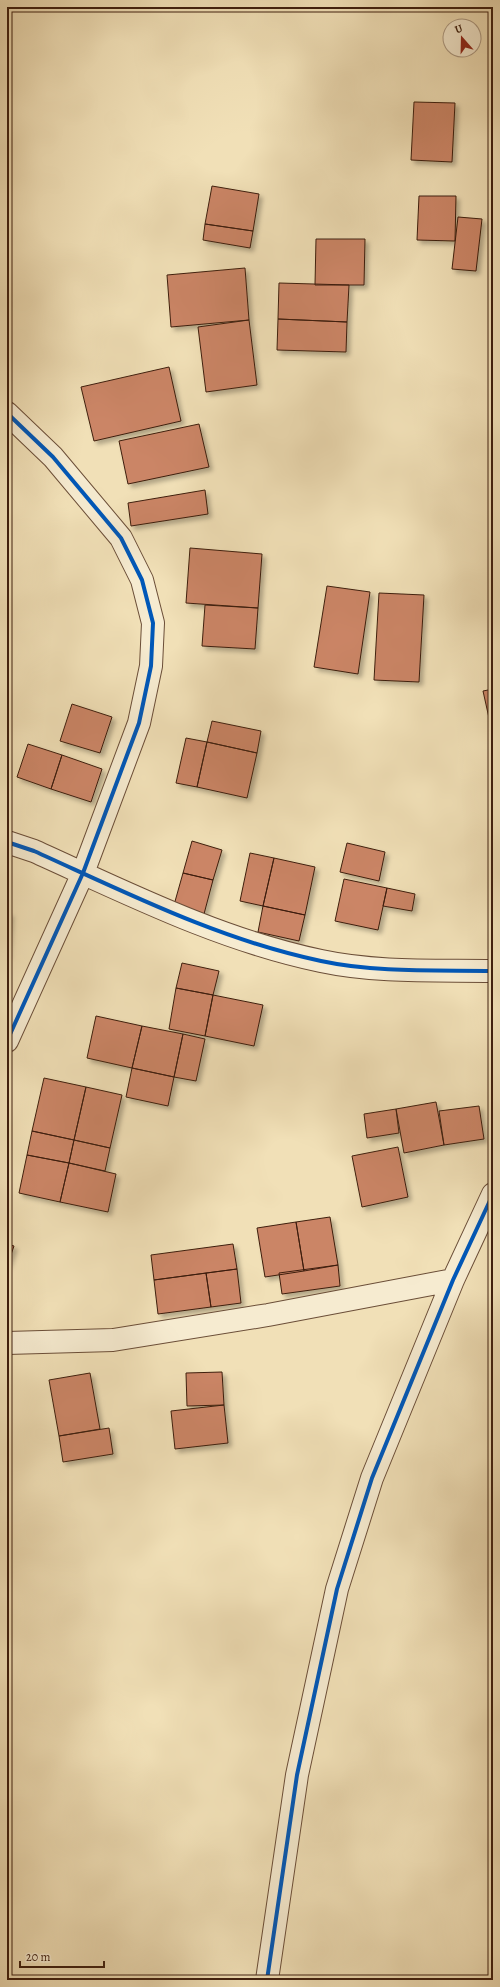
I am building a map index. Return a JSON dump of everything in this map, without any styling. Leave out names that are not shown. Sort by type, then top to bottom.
[{"type":"street","points":[[7,413],[53,457],[121,538],[142,580],[153,623],[151,666],[139,723],[83,873],[7,1041]]},
{"type":"street","points":[[7,842],[34,851],[190,920],[271,949],[322,961],[375,968],[493,971]]},
{"type":"street","points":[[267,1980],[297,1775],[337,1589],[372,1478],[453,1280],[493,1194]]},
{"type":"street","points":[[7,1343],[113,1340],[268,1315],[453,1280]]},
{"type":"building","points":[[414,102],[455,103],[452,162],[411,160]]},
{"type":"building","points":[[212,186],[259,194],[253,231],[205,224]]},
{"type":"building","points":[[419,196],[456,196],[455,241],[417,240]]},
{"type":"building","points":[[458,217],[482,219],[476,271],[452,269]]},
{"type":"building","points":[[205,224],[253,231],[250,248],[203,240]]},
{"type":"building","points":[[316,239],[365,239],[364,285],[315,285]]},
{"type":"building","points":[[245,268],[249,320],[171,327],[167,275]]},
{"type":"building","points":[[279,283],[349,285],[347,322],[278,319]]},
{"type":"building","points":[[278,319],[347,322],[346,352],[277,350]]},
{"type":"building","points":[[249,320],[257,385],[206,392],[198,327]]},
{"type":"building","points":[[169,367],[181,421],[94,441],[81,387]]},
{"type":"building","points":[[199,424],[209,467],[128,484],[119,441]]},
{"type":"building","points":[[205,490],[208,514],[131,526],[128,503]]},
{"type":"building","points":[[190,548],[262,554],[258,608],[186,603]]},
{"type":"building","points":[[327,586],[370,592],[358,674],[314,667]]},
{"type":"building","points":[[379,593],[424,595],[419,682],[374,680]]},
{"type":"building","points":[[205,605],[258,608],[255,649],[202,646]]},
{"type":"building","points":[[493,689],[493,736],[483,691]]},
{"type":"building","points":[[72,704],[112,717],[100,753],[60,741]]},
{"type":"building","points":[[212,721],[261,731],[257,753],[207,742]]},
{"type":"building","points":[[186,738],[207,742],[197,787],[176,783]]},
{"type":"building","points":[[207,742],[257,753],[247,798],[197,787]]},
{"type":"building","points":[[28,744],[62,755],[51,789],[17,777]]},
{"type":"building","points":[[62,755],[102,769],[91,802],[51,789]]},
{"type":"building","points":[[192,841],[222,850],[213,880],[183,873]]},
{"type":"building","points":[[347,843],[385,852],[379,881],[340,872]]},
{"type":"building","points":[[250,853],[274,858],[263,906],[240,901]]},
{"type":"building","points":[[274,858],[315,867],[305,915],[263,906]]},
{"type":"building","points":[[183,873],[213,880],[204,914],[174,905]]},
{"type":"building","points":[[344,879],[387,888],[378,930],[335,921]]},
{"type":"building","points":[[387,888],[415,894],[412,911],[383,906]]},
{"type":"building","points":[[263,906],[305,915],[299,941],[258,932]]},
{"type":"building","points":[[7,913],[10,913],[7,956]]},
{"type":"building","points":[[182,963],[219,971],[213,995],[176,988]]},
{"type":"building","points":[[176,988],[213,995],[205,1036],[169,1029]]},
{"type":"building","points":[[213,995],[263,1005],[254,1046],[205,1036]]},
{"type":"building","points":[[96,1016],[142,1026],[132,1068],[87,1058]]},
{"type":"building","points":[[142,1026],[183,1034],[174,1077],[132,1068]]},
{"type":"building","points":[[183,1034],[205,1039],[196,1081],[174,1077]]},
{"type":"building","points":[[132,1068],[174,1077],[168,1106],[126,1097]]},
{"type":"building","points":[[44,1078],[86,1087],[74,1140],[32,1131]]},
{"type":"building","points":[[86,1087],[122,1095],[110,1148],[74,1140]]},
{"type":"building","points":[[436,1102],[444,1145],[404,1153],[396,1109]]},
{"type":"building","points":[[479,1106],[484,1139],[444,1145],[439,1111]]},
{"type":"building","points":[[396,1109],[399,1133],[367,1138],[364,1114]]},
{"type":"building","points":[[32,1131],[74,1140],[69,1163],[27,1155]]},
{"type":"building","points":[[74,1140],[110,1148],[105,1171],[69,1163]]},
{"type":"building","points":[[398,1147],[408,1197],[362,1207],[352,1156]]},
{"type":"building","points":[[27,1155],[69,1163],[60,1202],[19,1193]]},
{"type":"building","points":[[69,1163],[116,1174],[108,1212],[60,1202]]},
{"type":"building","points":[[330,1217],[338,1265],[304,1271],[296,1222]]},
{"type":"building","points":[[296,1222],[304,1271],[265,1277],[257,1228]]},
{"type":"building","points":[[7,1244],[14,1246],[7,1266]]},
{"type":"building","points":[[233,1244],[237,1269],[154,1280],[151,1255]]},
{"type":"building","points":[[338,1265],[340,1286],[282,1294],[279,1273]]},
{"type":"building","points":[[237,1269],[241,1303],[211,1307],[206,1273]]},
{"type":"building","points":[[206,1273],[211,1307],[158,1314],[154,1280]]},
{"type":"building","points":[[222,1372],[224,1405],[187,1406],[186,1373]]},
{"type":"building","points":[[90,1373],[100,1429],[59,1436],[49,1380]]},
{"type":"building","points":[[224,1405],[228,1443],[175,1449],[171,1411]]},
{"type":"building","points":[[109,1428],[113,1454],[63,1462],[59,1436]]},
{"type":"cycle path","points":[[7,413],[53,457],[121,538],[142,580],[153,623],[151,666],[139,723],[83,873],[7,1041]]},
{"type":"cycle path","points":[[7,842],[34,851],[174,914],[247,941],[283,952],[342,965],[385,969],[493,971]]},
{"type":"cycle path","points":[[267,1980],[297,1775],[337,1589],[372,1478],[453,1280],[493,1194]]}]
